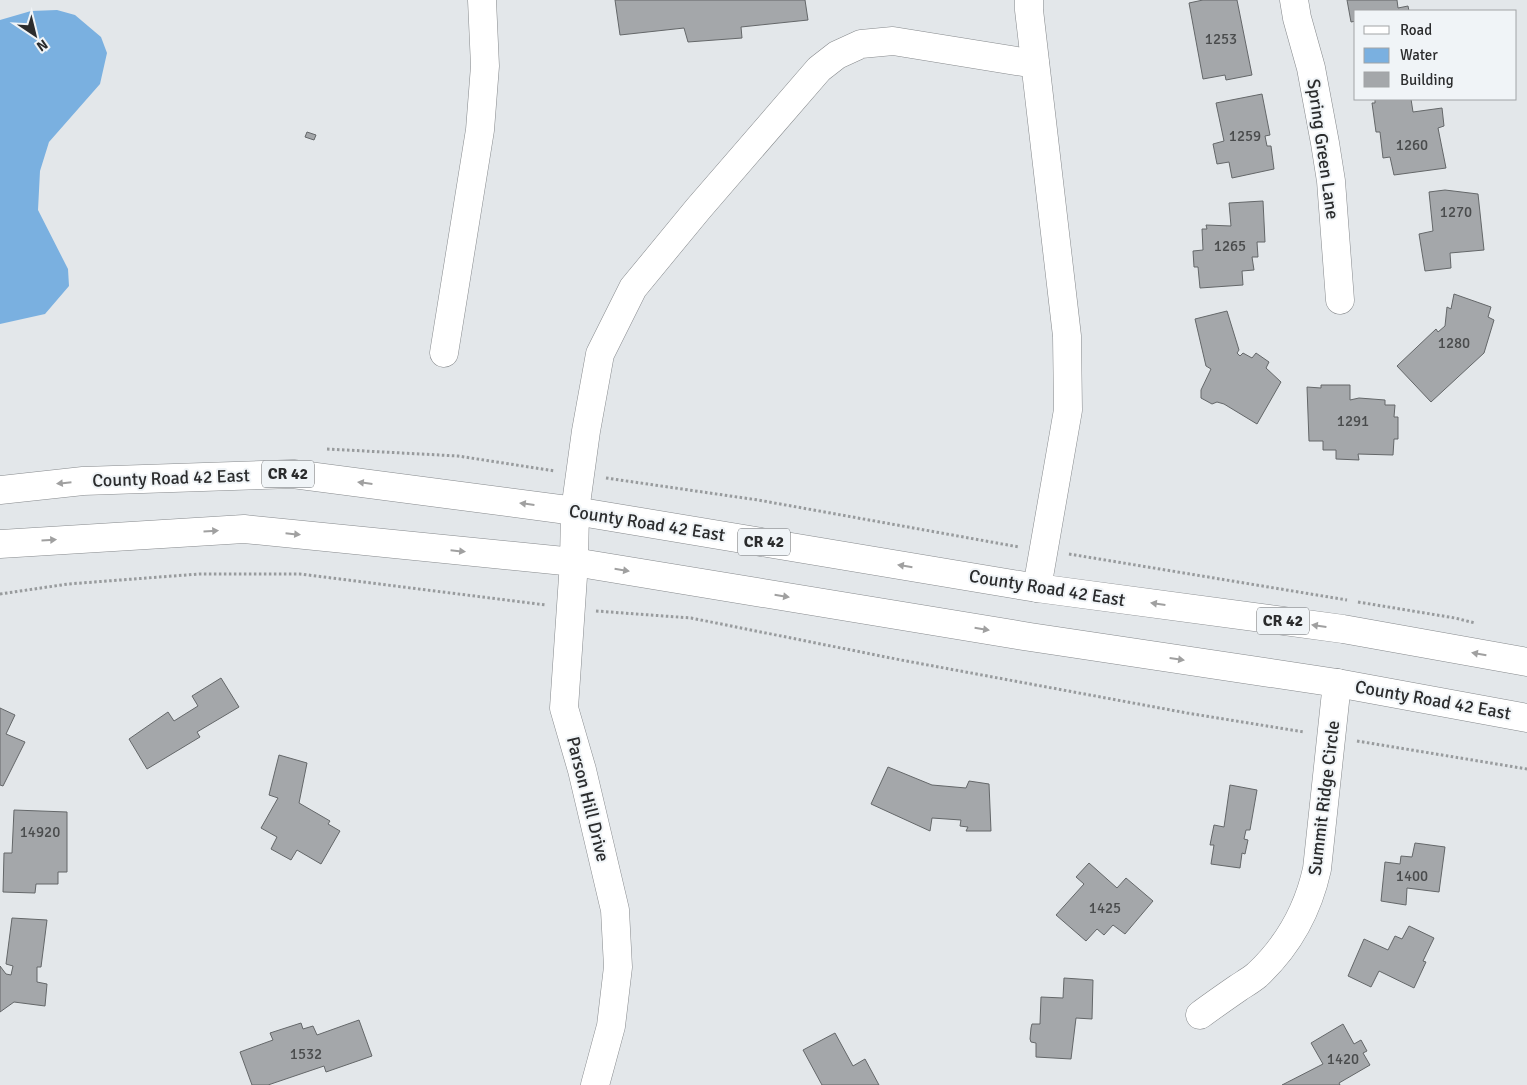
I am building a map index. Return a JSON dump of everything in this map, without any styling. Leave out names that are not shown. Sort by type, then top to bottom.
[{"type":"main road","points":[[444,353],[480,130],[485,66],[482,0]]},
{"type":"main road","points":[[1029,0],[1067,336],[1068,410],[1037,588]]},
{"type":"main road","name":"Spring Green Lane","points":[[1294,0],[1311,68],[1331,181],[1340,300]]},
{"type":"main road","name":"Parson Hill Drive","points":[[595,1085],[611,1026],[618,967],[615,910],[582,770],[564,708],[574,562],[575,511],[586,431],[600,354],[633,288],[704,202],[819,69],[837,55],[861,44],[893,41],[1036,64]]},
{"type":"main road","name":"County Road 42 East","points":[[0,490],[83,481],[293,474],[575,511],[1037,588],[1343,629],[1527,662]]},
{"type":"main road","name":"County Road 42 East","points":[[0,544],[244,529],[574,562],[1020,636],[1338,683],[1527,718]]},
{"type":"main road","name":"Summit Ridge Circle","points":[[1200,1015],[1257,975],[1282,948],[1296,926],[1313,885],[1317,869],[1338,683]]},
{"type":"path","points":[[0,594],[68,584],[198,574],[300,574],[606,612],[691,618],[900,660],[1187,713],[1527,768]]},
{"type":"water","points":[[57,10],[75,15],[101,37],[107,53],[100,84],[49,142],[40,171],[38,210],[68,269],[69,286],[45,314],[0,324],[0,20],[31,11]]},
{"type":"building","points":[[615,0],[805,0],[808,20],[741,27],[742,38],[688,42],[684,28],[620,35]]},
{"type":"building","points":[[1203,0],[1237,0],[1252,75],[1226,80],[1225,75],[1203,79],[1189,3]]},
{"type":"building","points":[[1347,0],[1397,0],[1398,8],[1408,6],[1409,10],[1354,10],[1354,21],[1351,22]]},
{"type":"building","points":[[1262,94],[1270,135],[1265,136],[1267,146],[1271,146],[1274,169],[1232,178],[1229,162],[1217,164],[1213,144],[1224,141],[1216,103]]},
{"type":"building","points":[[1375,100],[1411,100],[1413,112],[1442,108],[1444,126],[1438,128],[1446,168],[1394,175],[1390,157],[1383,158],[1380,132],[1376,132],[1372,103],[1375,103]]},
{"type":"building","points":[[307,132],[316,135],[314,140],[305,137]]},
{"type":"building","points":[[1445,190],[1478,194],[1484,250],[1450,253],[1451,268],[1425,271],[1419,234],[1433,231],[1429,192]]},
{"type":"building","points":[[1263,201],[1265,242],[1257,242],[1258,257],[1252,257],[1254,270],[1242,271],[1243,285],[1200,288],[1198,267],[1194,267],[1193,251],[1203,250],[1202,229],[1207,229],[1206,225],[1231,226],[1229,203]]},
{"type":"building","points":[[1454,294],[1491,307],[1488,317],[1494,320],[1484,353],[1431,402],[1397,366],[1436,329],[1438,332],[1445,326],[1447,307],[1451,309]]},
{"type":"building","points":[[1227,311],[1239,350],[1237,353],[1240,356],[1243,353],[1252,358],[1256,353],[1269,362],[1266,368],[1281,382],[1257,424],[1224,404],[1217,402],[1212,404],[1201,398],[1201,390],[1211,369],[1206,366],[1195,319]]},
{"type":"building","points":[[1321,385],[1350,385],[1350,400],[1359,398],[1385,400],[1385,405],[1395,405],[1394,417],[1398,417],[1398,439],[1394,439],[1393,455],[1358,454],[1359,460],[1336,459],[1336,450],[1323,450],[1323,441],[1309,441],[1307,387],[1321,388]]},
{"type":"building","points":[[221,678],[239,707],[197,732],[200,737],[147,769],[129,739],[168,712],[174,721],[198,706],[192,696]]},
{"type":"building","points":[[0,708],[15,715],[6,734],[25,742],[3,786],[0,785]]},
{"type":"building","points":[[279,755],[307,763],[299,803],[330,821],[328,824],[340,831],[321,864],[297,850],[291,860],[271,849],[277,837],[261,828],[278,798],[269,795]]},
{"type":"building","points":[[888,767],[932,785],[966,788],[969,781],[989,784],[991,831],[966,831],[968,827],[960,826],[961,820],[932,818],[930,831],[871,804]]},
{"type":"building","points":[[1230,785],[1257,790],[1250,830],[1246,830],[1244,839],[1248,840],[1245,854],[1242,853],[1240,868],[1211,864],[1214,845],[1210,845],[1214,825],[1224,827]]},
{"type":"building","points":[[14,810],[67,812],[67,872],[58,872],[58,884],[36,884],[35,893],[3,892],[4,853],[12,853]]},
{"type":"building","points":[[1415,843],[1445,847],[1439,892],[1407,888],[1406,905],[1381,901],[1385,862],[1400,864],[1401,856],[1412,857]]},
{"type":"building","points":[[1089,863],[1117,888],[1126,878],[1153,901],[1125,934],[1113,925],[1104,935],[1097,929],[1086,941],[1056,915],[1084,884],[1076,877]]},
{"type":"building","points":[[12,918],[47,920],[41,967],[37,967],[37,982],[47,984],[45,1006],[14,1002],[0,1012],[0,966],[6,974],[11,975],[13,966],[6,964]]},
{"type":"building","points":[[1409,926],[1434,938],[1423,961],[1426,962],[1414,988],[1379,971],[1371,987],[1348,976],[1364,939],[1388,950],[1395,936],[1402,939]]},
{"type":"building","points":[[1064,978],[1093,980],[1092,1019],[1076,1018],[1071,1059],[1036,1057],[1036,1043],[1031,1042],[1030,1039],[1032,1024],[1040,1024],[1041,997],[1063,998]]},
{"type":"building","points":[[359,1020],[372,1056],[326,1072],[324,1066],[268,1085],[252,1085],[240,1052],[273,1040],[270,1033],[301,1023],[303,1029],[313,1026],[317,1035]]},
{"type":"building","points":[[1343,1024],[1354,1044],[1361,1040],[1367,1051],[1363,1053],[1370,1065],[1339,1083],[1340,1085],[1282,1085],[1323,1064],[1311,1043]]},
{"type":"building","points":[[835,1033],[853,1066],[865,1059],[879,1085],[822,1085],[803,1050]]}]
